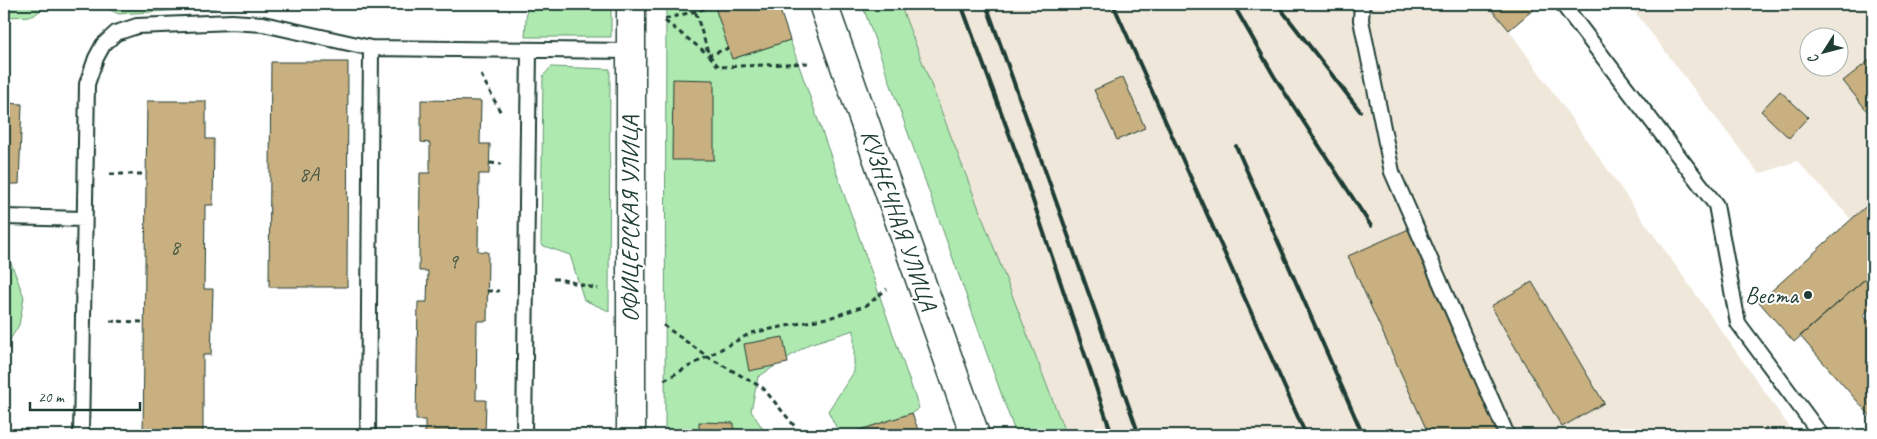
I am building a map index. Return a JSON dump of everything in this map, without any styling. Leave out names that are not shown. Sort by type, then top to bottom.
[{"type":"street","name":"ОФИЦЕРСКАЯ УЛИЦА","points":[[630,435],[631,4]]},
{"type":"street","name":"КУЗНЕЧНАЯ УЛИЦА","points":[[824,4],[976,435]]},
{"type":"lane","points":[[1362,4],[1361,20],[1392,172],[1507,435]]},
{"type":"lane","points":[[1564,6],[1716,205],[1738,323],[1821,435]]},
{"type":"lane","points":[[81,435],[87,84],[96,58],[103,45],[116,33],[137,26],[232,22],[262,24],[371,48],[630,51]]},
{"type":"lane","points":[[368,435],[371,48]]},
{"type":"lane","points":[[524,435],[529,50]]},
{"type":"lane","points":[[4,217],[84,219]]},
{"type":"path","points":[[693,4],[709,55]]},
{"type":"path","points":[[702,10],[715,6]]},
{"type":"path","points":[[663,20],[709,55],[719,67],[808,63]]},
{"type":"path","points":[[709,55],[729,48]]},
{"type":"path","points":[[462,49],[484,79],[501,114]]},
{"type":"path","points":[[109,174],[146,174]]},
{"type":"path","points":[[664,380],[750,333],[832,317],[868,305],[887,289]]},
{"type":"path","points":[[109,321],[145,322]]},
{"type":"shaded area","points":[[900,4],[1540,4],[1509,30],[1795,435],[1066,435]]},
{"type":"shaded area","points":[[1629,4],[1873,4],[1873,200],[1851,219],[1797,161],[1759,174]]},
{"type":"green space","points":[[4,4],[49,4],[33,16],[4,17]]},
{"type":"green space","points":[[101,4],[216,4],[216,8],[119,14]]},
{"type":"green space","points":[[527,4],[611,4],[611,37],[525,37]]},
{"type":"green space","points":[[666,4],[714,4],[733,59],[790,40],[919,408],[912,413],[840,435],[828,411],[854,372],[854,330],[809,344],[758,377],[751,411],[767,435],[665,435]]},
{"type":"green space","points":[[862,4],[900,4],[1066,435],[1016,435]]},
{"type":"green space","points":[[551,67],[610,69],[609,311],[584,300],[570,255],[541,245],[543,76]]},
{"type":"green space","points":[[4,261],[11,263],[24,297],[19,325],[8,343],[4,345]]},
{"type":"building","points":[[714,4],[778,4],[790,40],[732,59]]},
{"type":"building","points":[[1487,4],[1540,4],[1509,30]]},
{"type":"building","points":[[1871,59],[1873,61],[1873,118],[1843,81],[1850,78],[1850,76]]},
{"type":"building","points":[[271,62],[348,62],[347,287],[269,287]]},
{"type":"building","points":[[1123,77],[1145,128],[1117,140],[1094,90]]},
{"type":"building","points":[[673,79],[714,80],[714,160],[672,160]]},
{"type":"building","points":[[1780,91],[1808,117],[1789,138],[1761,111]]},
{"type":"building","points":[[421,100],[481,101],[480,144],[490,144],[489,174],[479,174],[478,251],[488,252],[487,321],[477,321],[476,400],[486,400],[485,435],[425,435],[425,420],[416,420],[418,302],[427,302],[428,271],[419,271],[420,173],[430,173],[430,143],[421,142]]},
{"type":"building","points":[[147,101],[206,101],[206,139],[214,139],[213,205],[205,205],[204,289],[213,289],[211,355],[203,355],[203,435],[143,435]]},
{"type":"building","points":[[4,103],[22,104],[19,184],[4,184]]},
{"type":"building","points":[[1873,200],[1873,272],[1794,342],[1759,302]]},
{"type":"building","points":[[1409,229],[1502,435],[1429,435],[1348,256]]},
{"type":"building","points":[[1873,272],[1873,306],[1863,315],[1873,326],[1873,419],[1800,336]]},
{"type":"building","points":[[1532,282],[1604,403],[1562,427],[1491,306]]},
{"type":"building","points":[[783,337],[788,363],[749,371],[744,344]]},
{"type":"building","points":[[912,413],[920,435],[845,435]]},
{"type":"building","points":[[699,422],[734,423],[734,435],[699,435]]},
{"type":"railway","points":[[961,4],[1024,174],[1112,435]]},
{"type":"railway","points":[[986,4],[1139,435]]},
{"type":"railway","points":[[1113,4],[1306,435]]},
{"type":"railway","points":[[1233,4],[1274,76],[1371,226]]},
{"type":"railway","points":[[1277,4],[1360,111]]},
{"type":"railway","points":[[1236,146],[1363,435]]},
{"type":"place","name":"Веста","points":[[1808,295]]}]
